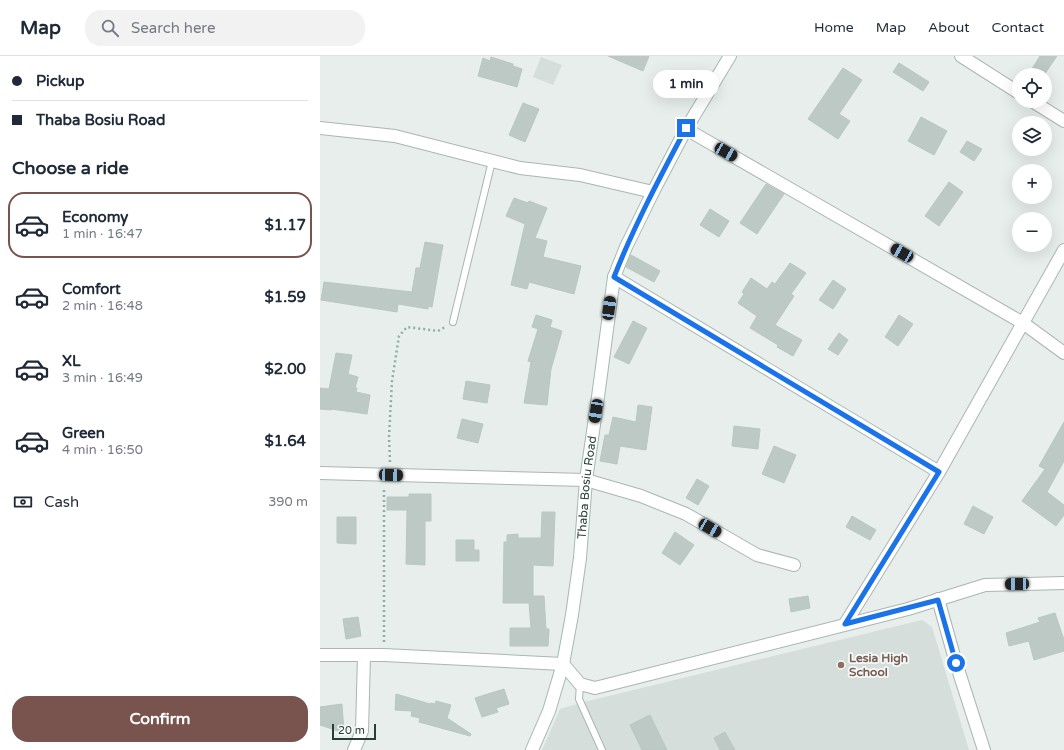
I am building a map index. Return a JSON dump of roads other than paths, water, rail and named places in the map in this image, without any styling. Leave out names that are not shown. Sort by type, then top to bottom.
[{"type":"street","name":"Thaba Bosiu Road","points":[[532,750],[549,711],[563,664],[572,615],[580,558],[586,480],[614,277],[626,247],[652,192],[686,128],[730,56]]},
{"type":"street","points":[[961,56],[1012,89]]},
{"type":"street","points":[[1043,108],[1064,121]]},
{"type":"street","points":[[320,128],[395,136],[520,168],[580,175],[652,192]]},
{"type":"street","points":[[686,128],[1023,323],[1064,353]]},
{"type":"street","points":[[845,624],[939,472],[1064,250]]},
{"type":"street","points":[[614,277],[939,472]]},
{"type":"street","points":[[320,473],[586,480],[641,496],[686,514],[757,555],[794,565]]},
{"type":"street","points":[[320,655],[364,654],[563,664],[580,684],[594,688],[938,600],[985,584],[1064,583]]},
{"type":"street","points":[[938,600],[956,663],[984,750]]},
{"type":"street","points":[[354,750],[362,731],[364,654]]},
{"type":"lane","points":[[453,322],[492,161]]},
{"type":"lane","points":[[580,684],[579,699],[602,750]]},
{"type":"place","name":"Lesia High School","points":[[841,665]]}]
